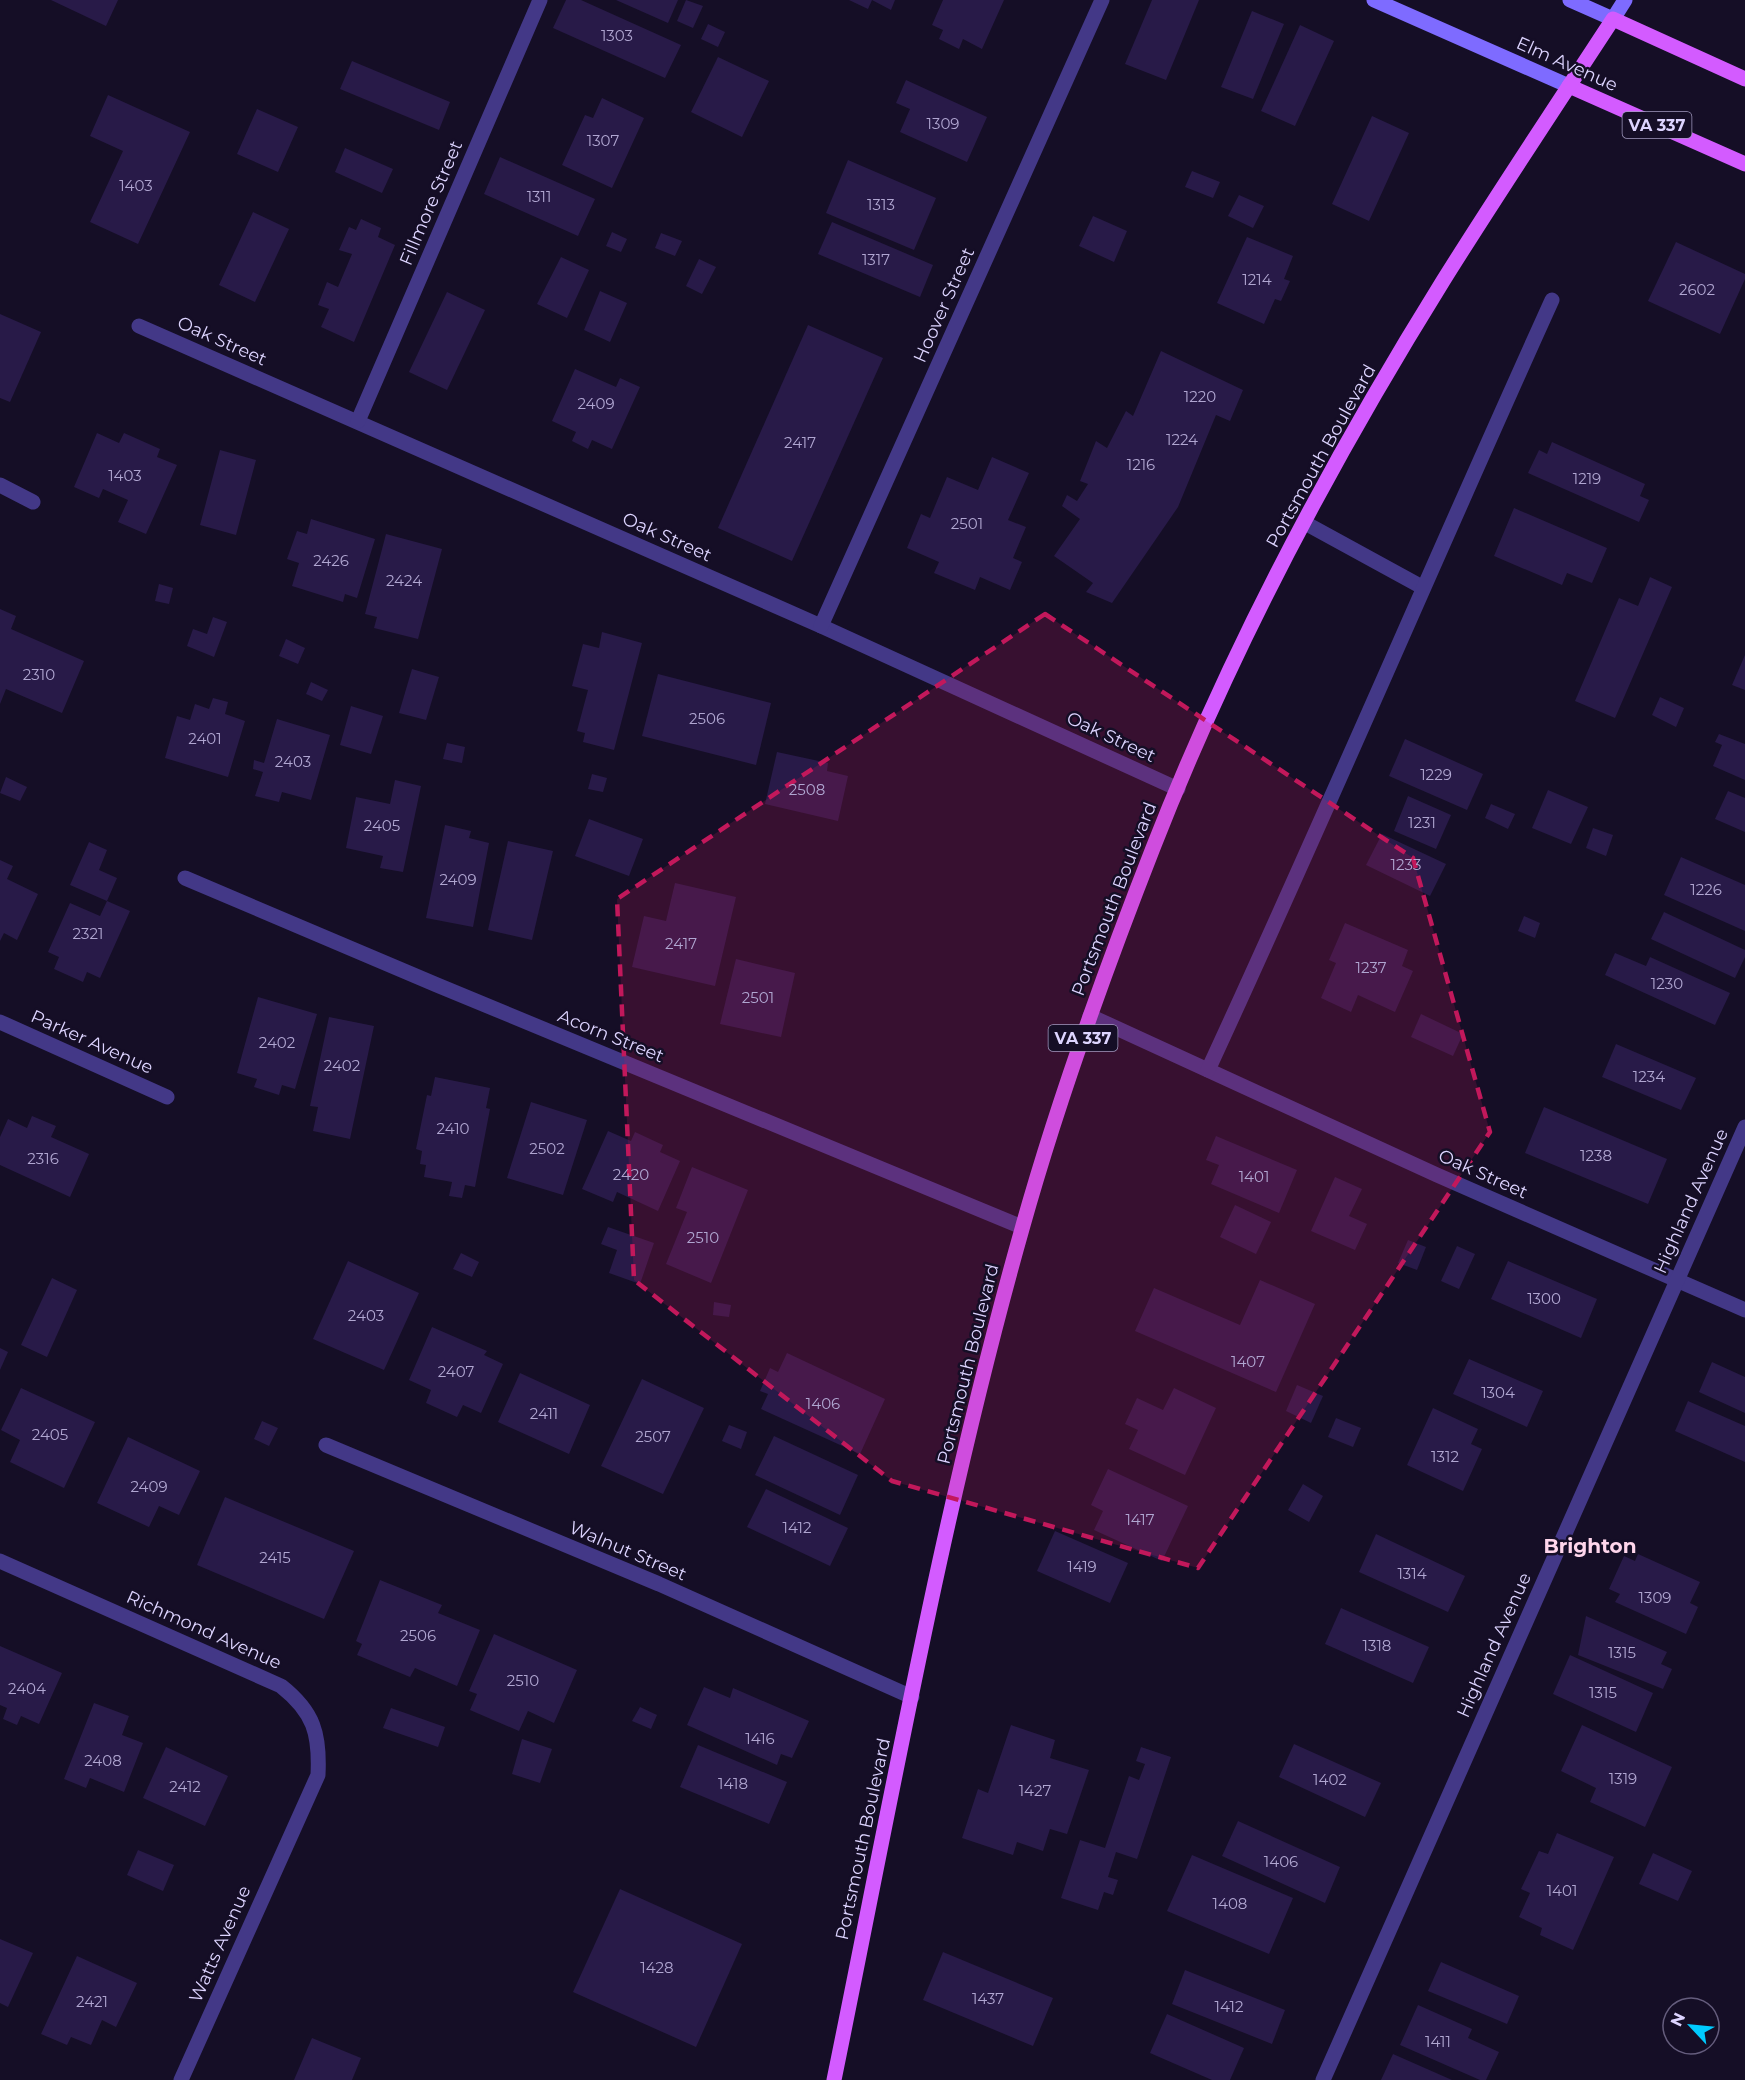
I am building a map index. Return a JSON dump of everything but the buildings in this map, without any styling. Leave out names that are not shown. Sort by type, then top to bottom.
[{"type":"main road","name":"Elm Avenue","points":[[1374,0],[1745,165]]},
{"type":"main road","points":[[1570,0],[1745,80]]},
{"type":"main road","name":"Portsmouth Boulevard","points":[[834,2080],[912,1697],[966,1450],[1022,1227],[1090,1016],[1178,789],[1251,627],[1342,452],[1442,282],[1625,0]]},
{"type":"street","name":"Fillmore Street","points":[[358,421],[540,0]]},
{"type":"street","name":"Hoover Street","points":[[821,626],[1102,0]]},
{"type":"street","points":[[1208,1070],[1318,831],[1422,587],[1552,300]]},
{"type":"street","name":"Oak Street","points":[[139,326],[821,626],[1178,789]]},
{"type":"street","points":[[0,485],[33,502]]},
{"type":"street","points":[[1305,523],[1422,587]]},
{"type":"street","name":"Acorn Street","points":[[185,878],[448,990],[1022,1227]]},
{"type":"street","name":"Oak Street","points":[[1090,1016],[1437,1175],[1745,1310]]},
{"type":"street","name":"Parker Avenue","points":[[0,1022],[167,1097]]},
{"type":"street","name":"Highland Avenue","points":[[1323,2080],[1745,1127]]},
{"type":"street","name":"Walnut Street","points":[[326,1445],[659,1584],[912,1697]]},
{"type":"street","name":"Richmond Avenue","points":[[0,1561],[281,1686],[299,1700],[312,1719],[320,1746],[318,1775],[295,1825]]},
{"type":"street","name":"Watts Avenue","points":[[181,2080],[295,1825]]},
{"type":"highlighted area","points":[[1045,614],[1413,858],[1490,1132],[1198,1568],[892,1481],[634,1280],[617,899]]},
{"type":"district","name":"Brighton","points":[[1590,1546]]}]
